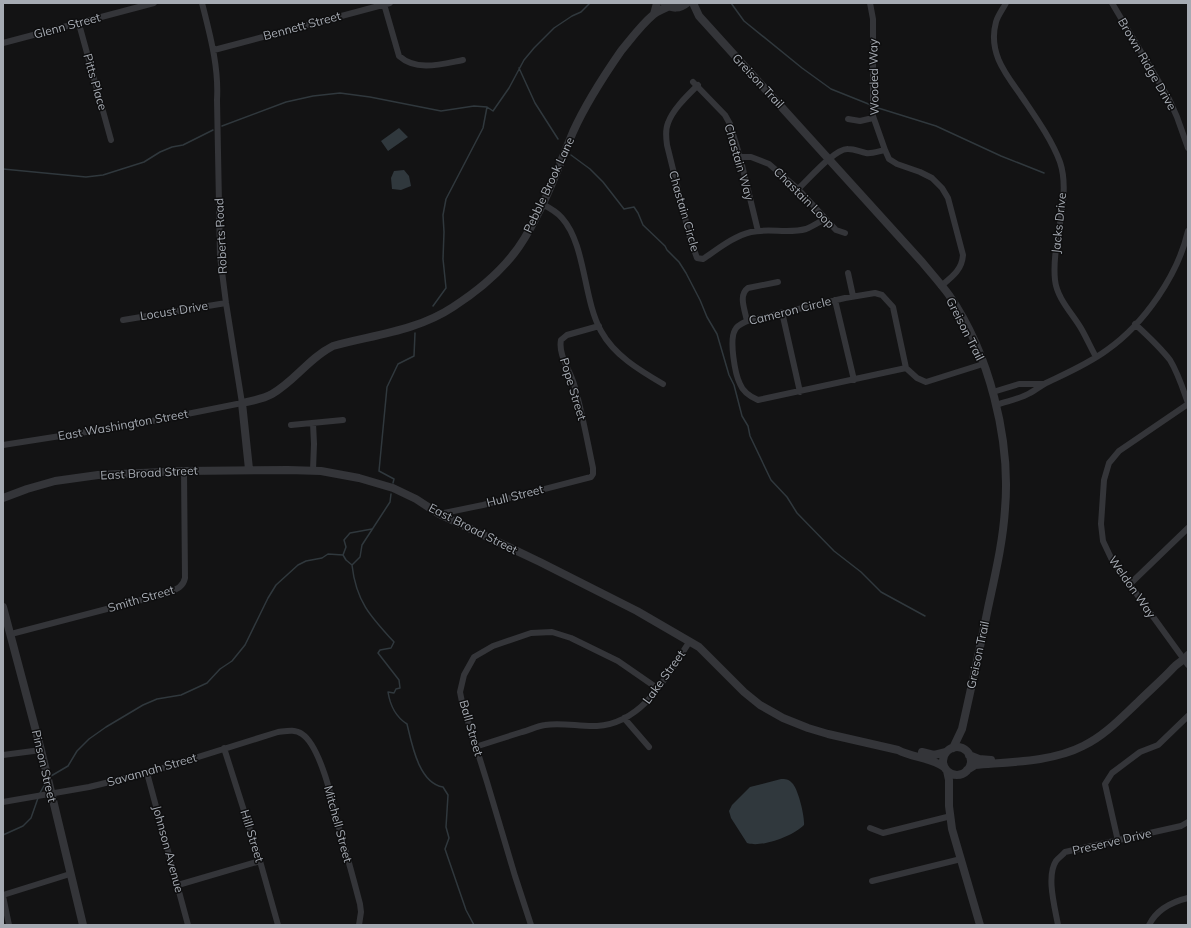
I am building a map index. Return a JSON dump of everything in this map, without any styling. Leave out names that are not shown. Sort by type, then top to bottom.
[{"type":"street","name":"Glenn Street","points":[[3,43],[154,3]]},
{"type":"street","name":"Roberts Road","points":[[202,3],[214,50],[218,86],[220,256],[242,403],[249,469]]},
{"type":"street","name":"Pebble Brook Lane","points":[[654,14],[658,3]]},
{"type":"street","name":"Greison Trail","points":[[693,3],[699,16]]},
{"type":"street","name":"Wooded Way","points":[[870,3],[873,19],[873,118],[889,159],[897,164],[932,178],[942,188],[948,198],[963,255],[963,262],[960,269],[941,286]]},
{"type":"street","name":"Jacks Drive","points":[[1006,3],[996,21],[994,37],[996,53],[1006,76],[1047,137],[1060,164],[1063,182],[1063,199],[1054,255],[1055,281],[1065,304],[1082,330],[1096,357]]},
{"type":"street","name":"Brown Ridge Drive","points":[[1112,3],[1169,99],[1188,148]]},
{"type":"street","name":"Bennett Street","points":[[214,50],[387,4]]},
{"type":"street","points":[[387,4],[399,56],[405,61],[421,65],[434,65],[463,60]]},
{"type":"street","name":"Pebble Brook Lane","points":[[242,403],[256,400],[273,393],[309,362],[333,346],[408,328],[437,317],[474,292],[500,269],[524,240],[542,204],[574,130],[597,88],[624,47],[654,14],[666,5]]},
{"type":"street","points":[[666,5],[673,8],[684,5]]},
{"type":"street","name":"Greison Trail","points":[[684,5],[699,16],[922,262],[949,296],[964,321],[983,364],[993,392],[1003,442],[1006,474],[1005,509],[1000,551],[962,730],[950,750]]},
{"type":"street","name":"Pitts Place","points":[[79,24],[111,140]]},
{"type":"street","name":"Chastain Way","points":[[695,84],[726,115],[730,124],[740,157],[758,231]]},
{"type":"street","name":"Chastain Circle","points":[[695,84],[668,123],[666,145],[690,238],[697,258],[703,259],[740,236],[758,231],[795,231],[807,229],[825,219]]},
{"type":"street","points":[[848,119],[860,121],[873,118]]},
{"type":"street","points":[[798,189],[834,154],[846,148],[866,153],[885,150]]},
{"type":"street","name":"Chastain Loop","points":[[740,157],[751,157],[770,164],[798,189],[836,230],[845,233]]},
{"type":"street","points":[[542,204],[562,218],[570,229],[577,248],[588,294],[599,326],[611,345],[626,360],[663,384]]},
{"type":"street","points":[[996,405],[1030,393],[1044,384],[1065,375],[1107,350],[1122,338],[1151,306],[1166,283],[1177,262],[1188,231]]},
{"type":"street","points":[[848,273],[853,296]]},
{"type":"street","points":[[747,321],[742,298],[744,291],[748,288],[778,282]]},
{"type":"street","name":"Cameron Circle","points":[[875,293],[882,295],[893,307],[906,368],[758,400],[746,393],[740,385],[732,348],[732,338],[735,330],[740,324],[782,312],[853,296],[875,293]]},
{"type":"street","points":[[835,300],[854,380]]},
{"type":"street","name":"Locust Drive","points":[[123,320],[226,303]]},
{"type":"street","points":[[782,312],[800,392]]},
{"type":"street","points":[[1136,324],[1157,344],[1170,361],[1180,380],[1188,403]]},
{"type":"street","name":"Pope Street","points":[[591,477],[593,474],[593,468],[574,382],[562,354],[560,343],[561,340],[567,335],[599,326]]},
{"type":"street","points":[[906,368],[917,378],[926,382],[983,364]]},
{"type":"street","points":[[993,392],[1019,384],[1044,384]]},
{"type":"street","name":"East Washington Street","points":[[3,445],[123,427],[242,403]]},
{"type":"street","name":"Weldon Way","points":[[1187,660],[1129,585],[1112,560],[1103,541],[1100,524],[1104,480],[1109,463],[1119,451],[1188,403]]},
{"type":"street","points":[[291,425],[343,420]]},
{"type":"street","points":[[313,423],[313,470]]},
{"type":"street","name":"East Broad Street","points":[[3,498],[55,481],[98,475],[249,469],[313,470],[342,474],[393,488],[416,499],[439,514],[630,607],[690,641],[699,647],[744,692],[760,705],[783,718],[828,734],[898,750],[938,762],[953,775],[964,772]]},
{"type":"street","name":"Smith Street","points":[[10,634],[168,593],[180,588],[184,583],[185,578],[184,471]]},
{"type":"street","name":"Hull Street","points":[[439,514],[483,505],[591,477]]},
{"type":"street","points":[[1129,585],[1188,528]]},
{"type":"street","name":"Pinson Street","points":[[3,608],[41,750],[83,925]]},
{"type":"street","name":"Ball Street","points":[[531,925],[475,747],[460,692],[464,675],[474,657],[492,646],[531,633],[552,632],[571,638],[618,662],[657,688]]},
{"type":"street","name":"Lake Street","points":[[475,747],[544,725],[559,724],[598,726],[616,722],[639,709],[648,701],[690,641]]},
{"type":"street","points":[[951,816],[954,805],[955,780],[964,772],[975,765],[1053,756],[1082,747],[1119,720],[1175,666],[1187,660]]},
{"type":"street","points":[[1118,841],[1105,784],[1108,778],[1112,773],[1140,752],[1158,745],[1188,716]]},
{"type":"street","points":[[624,718],[649,747]]},
{"type":"street","name":"Savannah Street","points":[[3,802],[89,787],[148,773],[278,732],[295,730],[298,732]]},
{"type":"street","name":"Greison Trail","points":[[962,730],[966,752]]},
{"type":"street","name":"Mitchell Street","points":[[298,732],[308,739],[313,747],[328,784],[360,904],[361,912],[359,925]]},
{"type":"street","name":"East Broad Street","points":[[898,750],[905,749],[934,754],[958,747],[979,759],[1012,761]]},
{"type":"street","name":"Hill Street","points":[[224,748],[260,861],[278,925]]},
{"type":"street","points":[[3,755],[41,750]]},
{"type":"street","points":[[950,750],[943,759],[949,780],[949,806],[952,830],[980,925]]},
{"type":"street","points":[[964,772],[970,763],[966,752]]},
{"type":"street","name":"Johnson Avenue","points":[[148,773],[188,925]]},
{"type":"street","points":[[870,828],[883,833],[951,816]]},
{"type":"street","name":"Preserve Drive","points":[[1058,925],[1054,906],[1051,876],[1056,861],[1066,852],[1181,826],[1188,822]]},
{"type":"street","points":[[872,881],[961,859]]},
{"type":"street","points":[[178,885],[260,861]]},
{"type":"street","points":[[9,925],[3,895],[70,874]]},
{"type":"street","points":[[1149,925],[1156,914],[1164,906],[1188,898]]},
{"type":"shaded area","points":[[399,128],[408,137],[388,151],[381,141]]},
{"type":"shaded area","points":[[404,170],[409,176],[411,186],[401,190],[392,189],[391,178],[394,171]]},
{"type":"shaded area","points":[[781,779],[791,782],[797,791],[801,803],[804,825],[793,833],[777,840],[761,844],[747,843],[731,818],[729,811],[732,805],[750,787]]},
{"type":"waterway","points":[[222,126],[286,102],[313,96],[340,93],[370,97],[441,111],[474,106],[487,107],[493,111],[509,88],[524,60],[534,48],[554,28],[581,12],[590,3]]},
{"type":"waterway","points":[[731,3],[744,21],[802,68],[831,89],[871,105]]},
{"type":"waterway","points":[[519,68],[535,103],[558,139]]},
{"type":"waterway","points":[[433,306],[446,288],[443,259],[443,215],[446,199],[483,128],[487,107]]},
{"type":"waterway","points":[[875,107],[936,126],[1001,156],[1044,173]]},
{"type":"waterway","points":[[3,169],[86,177],[103,175],[144,162],[160,152],[172,147],[183,145],[213,130]]},
{"type":"waterway","points":[[571,155],[590,169],[603,182],[624,209],[634,207],[643,225],[665,246],[679,262],[686,273],[707,317],[717,334],[729,375],[734,385],[742,416],[748,426],[750,436],[771,480],[787,497],[797,513],[834,551],[861,572],[881,592],[925,616]]},
{"type":"waterway","points":[[393,483],[394,479],[379,471],[387,387],[398,364],[414,356],[415,333]]},
{"type":"waterway","points":[[391,494],[390,502],[362,545],[360,557],[352,565],[354,578],[361,598],[371,616],[394,642],[391,648],[380,650],[378,653],[399,680],[400,688],[396,689],[394,693],[388,692],[390,702],[400,718],[407,724],[414,752],[422,771],[435,784],[443,787],[448,795],[446,827],[449,838],[445,849],[466,910],[474,925]]},
{"type":"waterway","points":[[51,776],[68,766],[77,751],[89,739],[106,727],[143,705],[157,699],[181,695],[207,683],[220,669],[232,661],[245,645],[276,585],[298,565],[306,561],[322,558],[328,554],[343,555],[346,547],[344,540],[350,533],[372,529]]},
{"type":"waterway","points":[[343,555],[352,565]]},
{"type":"waterway","points":[[40,793],[45,784]]},
{"type":"waterway","points":[[3,835],[23,826],[31,818],[38,798]]}]
